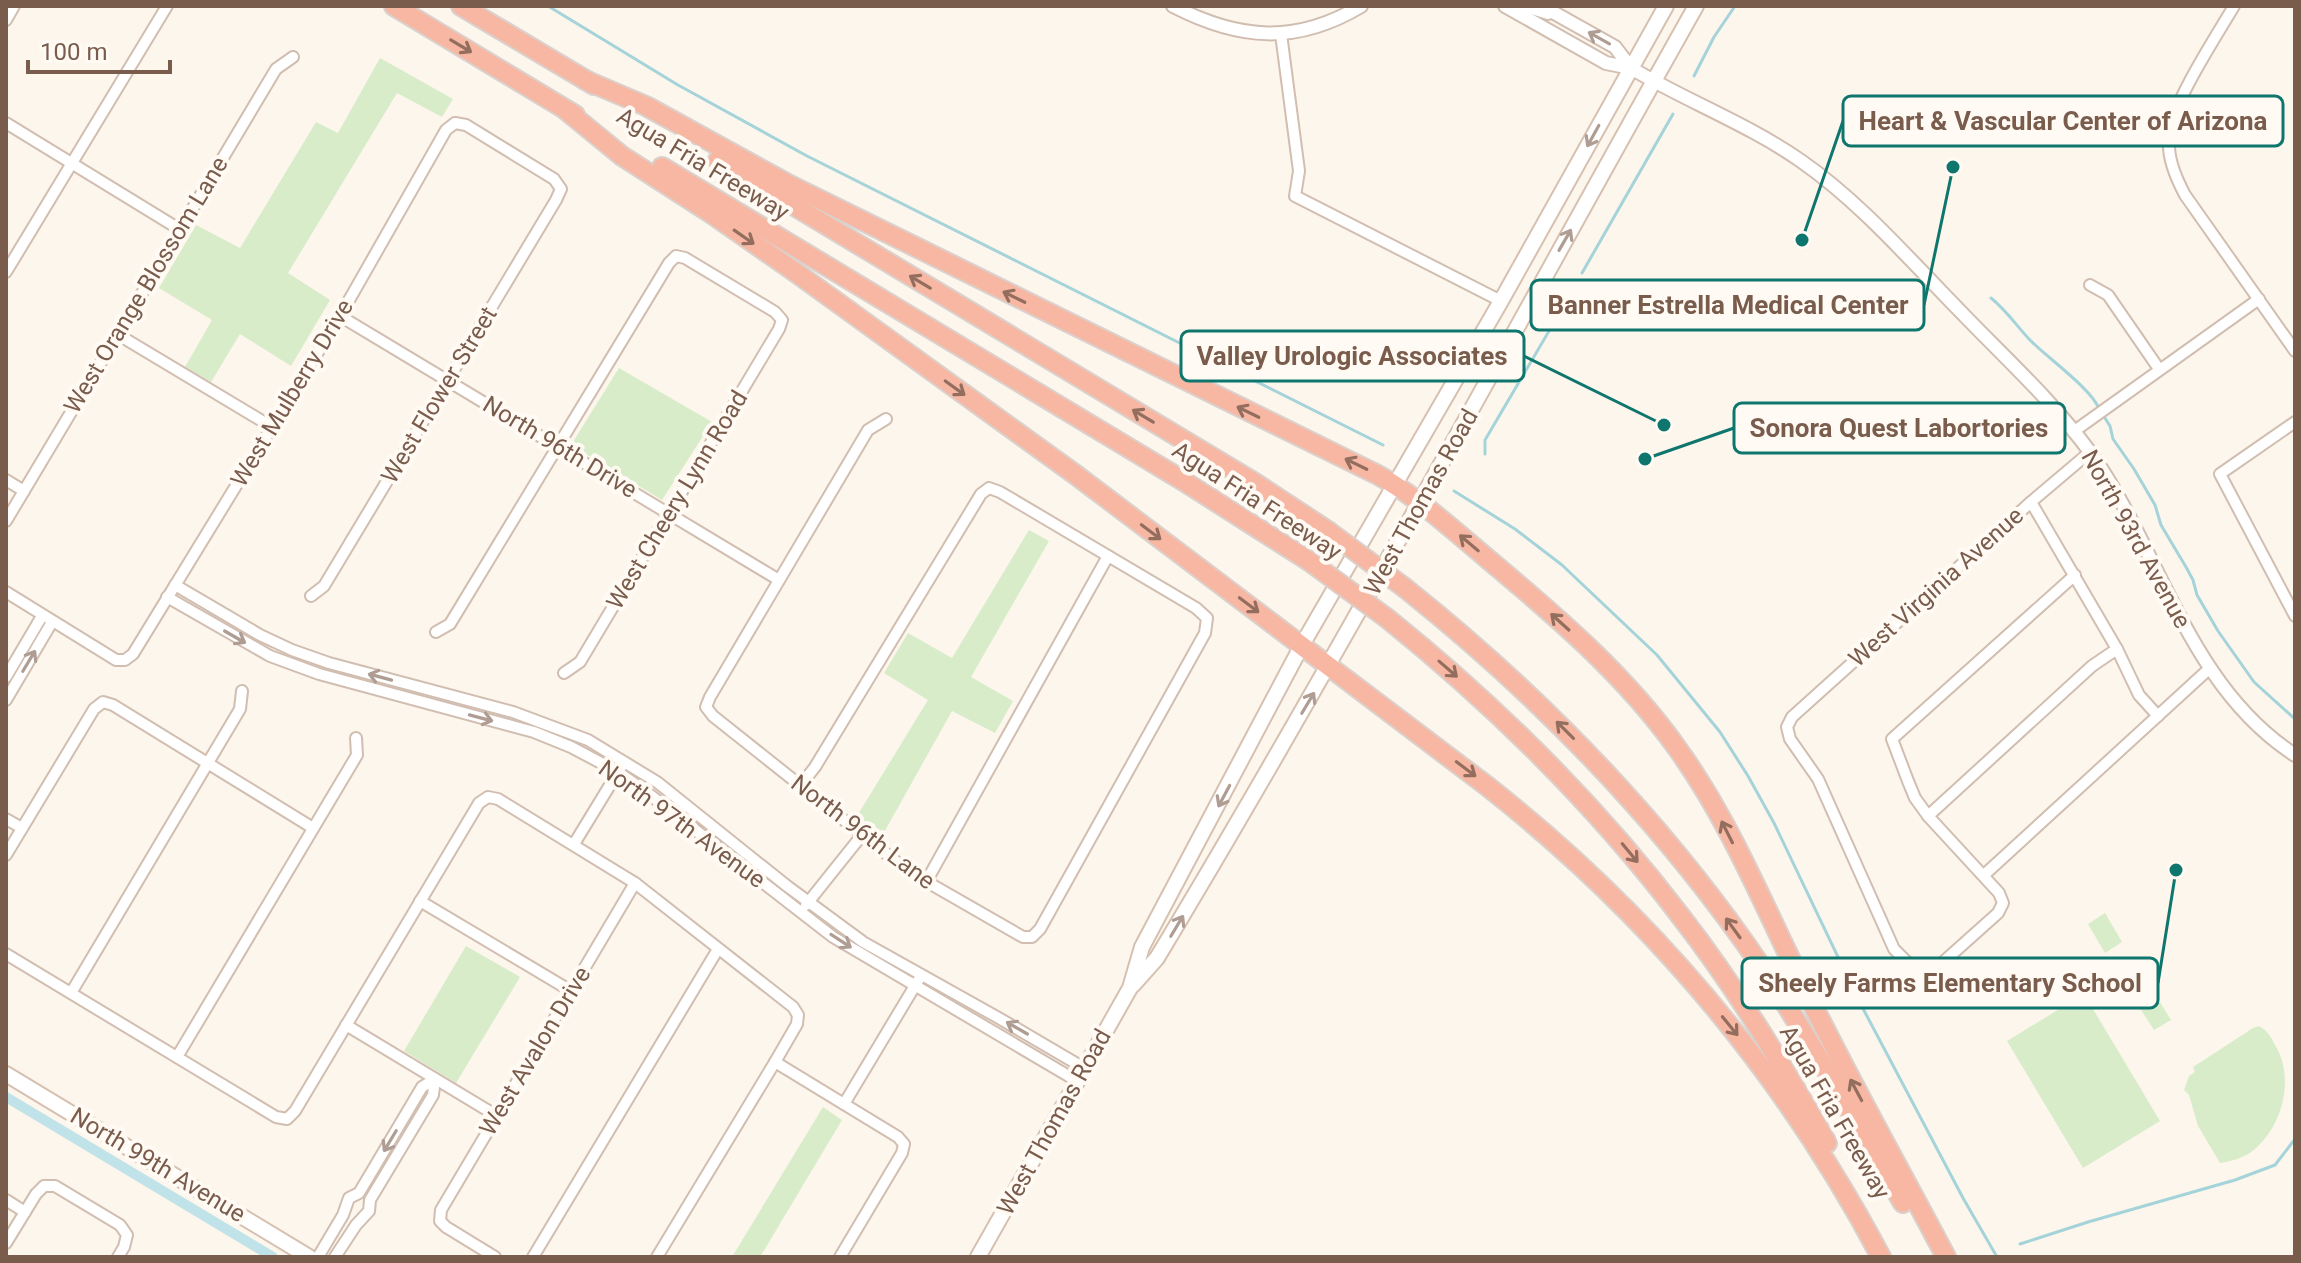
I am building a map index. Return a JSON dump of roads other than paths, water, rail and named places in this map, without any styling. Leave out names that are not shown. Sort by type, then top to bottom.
[{"type":"highway","name":"Agua Fria Freeway","points":[[394,6],[1182,480],[1309,561],[1388,619],[1478,695],[1555,770],[1661,890],[1765,1037],[1892,1257]]},
{"type":"highway","name":"Agua Fria Freeway","points":[[461,6],[1255,483],[1328,531],[1473,644],[1558,722],[1628,797],[1745,943],[1786,1005],[1935,1257]]},
{"type":"highway","points":[[585,80],[646,106],[786,183],[1395,484],[1421,502],[1518,584],[1635,695],[1677,746],[1708,795],[1842,1063],[1946,1257]]},
{"type":"highway","points":[[567,111],[622,156],[798,274],[1055,459],[1514,807],[1642,925],[1705,995],[1769,1075],[1881,1257]]},
{"type":"main road","name":"West Thomas Road","points":[[1130,988],[1142,947],[1302,645],[1501,301],[1666,6]]},
{"type":"main road","name":"West Thomas Road","points":[[978,1257],[1130,988],[1157,958],[1330,666],[1696,6]]},
{"type":"main road","points":[[1528,250],[1534,264],[1545,274]]},
{"type":"main road","name":"North 99th Avenue","points":[[6,1074],[309,1257]]},
{"type":"street","points":[[6,20],[14,6]]},
{"type":"street","points":[[6,272],[167,6]]},
{"type":"street","points":[[1173,6],[1223,28],[1281,34],[1326,23],[1361,6]]},
{"type":"street","name":"North 93rd Avenue","points":[[1505,6],[1606,63],[1631,68],[1771,142],[1822,177],[1867,216],[2041,395],[2090,452],[2218,681],[2254,722],[2295,755]]},
{"type":"street","points":[[1526,6],[1559,16]]},
{"type":"street","name":"North 93rd Avenue","points":[[1542,6],[1615,47],[1631,68]]},
{"type":"street","points":[[2234,6],[2175,111],[2169,133],[2172,167],[2180,185],[2295,351]]},
{"type":"street","points":[[1281,34],[1299,171],[1295,196],[1501,301]]},
{"type":"street","name":"West Orange Blossom Lane","points":[[6,521],[276,69],[293,57]]},
{"type":"street","points":[[6,123],[179,229]]},
{"type":"street","name":"West Mulberry Drive","points":[[47,619],[116,660],[125,660],[133,654],[340,316],[446,130],[455,123],[466,125],[554,179],[561,189]]},
{"type":"street","name":"West Flower Street","points":[[311,596],[324,586],[561,189]]},
{"type":"street","name":"West Cheery Lynn Road","points":[[557,445],[676,256],[685,258],[762,304],[782,320],[580,662],[564,673]]},
{"type":"street","points":[[2090,285],[2108,295],[2159,369]]},
{"type":"street","points":[[2073,432],[2259,299]]},
{"type":"street","name":"North 96th Drive","points":[[340,316],[779,580]]},
{"type":"street","points":[[117,334],[272,427]]},
{"type":"street","points":[[779,580],[868,430],[886,419]]},
{"type":"street","points":[[2295,422],[2220,474],[2295,616]]},
{"type":"street","points":[[436,632],[450,624],[557,445]]},
{"type":"street","name":"West Virginia Avenue","points":[[1984,875],[2003,903],[1998,913],[1932,972],[1921,976],[1894,949],[1818,779],[1790,739],[1787,727],[1792,717],[2090,452]]},
{"type":"street","points":[[6,480],[24,491]]},
{"type":"street","points":[[800,786],[815,767],[981,494],[989,488],[1108,556],[926,882]]},
{"type":"street","points":[[6,495],[17,501]]},
{"type":"street","points":[[2031,502],[2117,649],[2139,695],[2158,716]]},
{"type":"street","name":"North 96th Lane","points":[[779,580],[706,707],[713,716],[908,871],[1023,937],[1032,937],[1040,929],[1205,633],[1207,618],[1196,608],[1108,556]]},
{"type":"street","points":[[2075,575],[1892,739],[1908,781],[1928,816],[1984,875],[2210,668]]},
{"type":"street","name":"North 97th Avenue","points":[[175,585],[260,635],[292,650],[329,663],[513,712],[588,740],[657,782],[808,902],[919,980]]},
{"type":"street","points":[[6,592],[47,619]]},
{"type":"street","name":"North 97th Avenue","points":[[167,597],[270,656],[319,674],[534,732],[571,747],[618,772],[833,937],[919,980],[1081,1074]]},
{"type":"street","points":[[6,677],[47,619]]},
{"type":"street","points":[[6,700],[47,619]]},
{"type":"street","points":[[1928,816],[2092,666],[2117,649]]},
{"type":"street","points":[[71,993],[240,709],[242,691]]},
{"type":"street","points":[[6,855],[94,709],[103,702],[113,705],[313,828]]},
{"type":"street","points":[[177,1057],[357,755],[356,738]]},
{"type":"street","points":[[574,844],[624,761]]},
{"type":"street","points":[[6,954],[276,1117],[287,1119],[295,1111],[479,803],[488,797],[498,799],[635,883],[793,1007],[798,1015],[797,1024],[775,1062],[657,1257]]},
{"type":"street","points":[[6,819],[22,828]]},
{"type":"street","points":[[800,912],[862,835]]},
{"type":"street","name":"West Avalon Drive","points":[[495,1257],[446,1227],[440,1221],[441,1210],[635,883]]},
{"type":"street","points":[[420,901],[571,991]]},
{"type":"street","points":[[533,1257],[718,949]]},
{"type":"street","points":[[844,1104],[919,980]]},
{"type":"street","points":[[346,1025],[497,1116]]},
{"type":"street","points":[[775,1062],[898,1137],[904,1144],[902,1153],[840,1257]]},
{"type":"street","points":[[318,1257],[343,1215],[349,1198],[359,1193],[422,1087],[435,1079]]},
{"type":"street","points":[[335,1257],[369,1211],[370,1200],[433,1095],[435,1079]]},
{"type":"street","points":[[6,1243],[36,1194],[44,1186],[55,1186],[120,1225],[127,1235],[118,1257]]},
{"type":"street","points":[[359,1193],[370,1200]]},
{"type":"street","points":[[6,1200],[25,1212]]},
{"type":"waterway","points":[[548,6],[678,85],[807,156],[1383,445]]},
{"type":"waterway","points":[[1694,76],[1714,37],[1735,6]]},
{"type":"waterway","points":[[1582,273],[1673,114]]},
{"type":"waterway","points":[[1485,454],[1485,440],[1569,297]]},
{"type":"waterway","points":[[1991,298],[2029,339],[2087,392],[2099,409]]},
{"type":"waterway","points":[[2103,415],[2113,439],[2155,505],[2161,525],[2218,631],[2254,682],[2295,719]]},
{"type":"waterway","points":[[1454,491],[1515,529],[1562,565],[1657,655],[1720,732],[1774,823],[1859,1001],[1997,1257]]},
{"type":"waterway","points":[[6,1097],[273,1257]]},
{"type":"waterway","points":[[2020,1244],[2235,1180],[2275,1165],[2295,1139]]},
{"type":"place","name":"Banner Estrella Medical Center","points":[[1953,167]]},
{"type":"place","name":"Heart & Vascular Center of Arizona","points":[[1802,240]]},
{"type":"place","name":"Valley Urologic Associates","points":[[1664,425]]},
{"type":"place","name":"Sonora Quest Labortories","points":[[1645,459]]},
{"type":"place","name":"Sheely Farms Elementary School","points":[[2176,870]]}]
